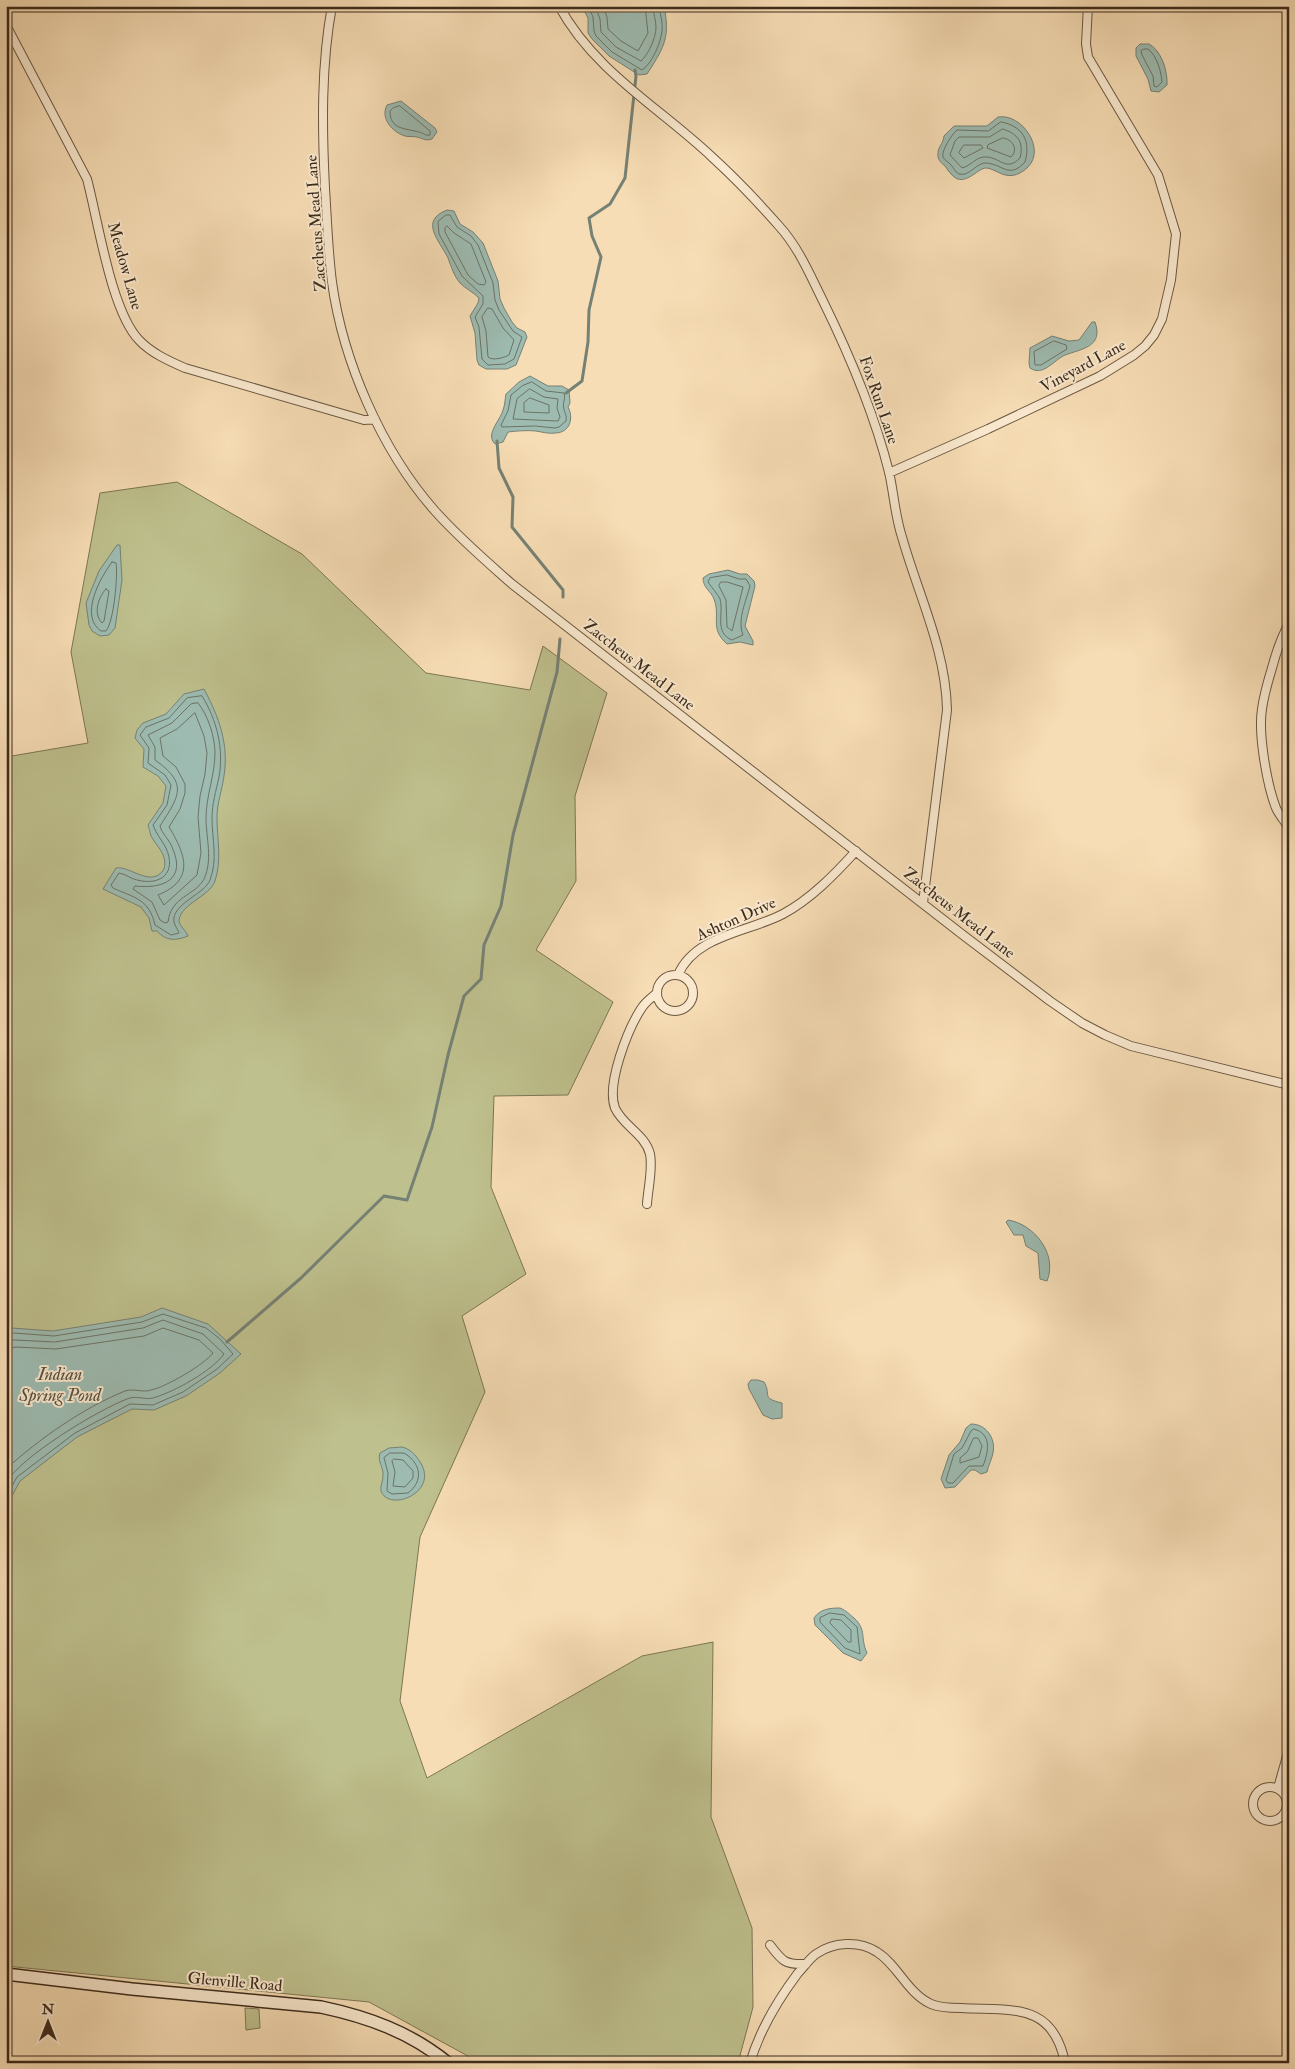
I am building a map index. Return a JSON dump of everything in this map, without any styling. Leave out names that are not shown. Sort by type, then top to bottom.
[{"type":"main road","name":"Glenville Road","points":[[6,1974],[132,1989],[321,2007],[358,2016],[403,2033],[421,2043],[448,2063]]},
{"type":"street","name":"Zaccheus Mead Lane","points":[[332,6],[326,54],[324,102],[324,162],[332,283],[355,371],[375,419],[400,464],[434,511],[473,550],[512,584],[1050,1001],[1105,1035],[1130,1046],[1289,1085]]},
{"type":"street","name":"Fox Run Lane","points":[[559,6],[569,24],[597,59],[648,105],[712,156],[779,226],[798,250],[849,355],[866,398],[889,473],[900,532],[942,662],[946,690],[946,719],[923,903]]},
{"type":"street","name":"Vineyard Lane","points":[[889,473],[988,430],[1100,376],[1145,346],[1154,335],[1162,319],[1172,273],[1176,234],[1158,175],[1088,57],[1086,44],[1088,6]]},
{"type":"street","name":"Meadow Lane","points":[[6,25],[82,166],[87,179],[110,275],[121,309],[129,328],[140,341],[169,361],[185,368],[364,420],[375,419]]},
{"type":"street","points":[[1289,624],[1277,652],[1262,710],[1263,751],[1271,789],[1276,808],[1289,828]]},
{"type":"street","name":"Ashton Drive","points":[[647,1204],[650,1154],[645,1142],[616,1109],[613,1096],[618,1062],[628,1034],[641,1008],[658,993],[661,982],[671,976],[678,975],[686,960],[705,946],[726,935],[764,923],[785,913],[834,875],[856,851]]},
{"type":"street","points":[[658,993],[660,1003],[669,1010],[683,1010],[690,1004],[693,991],[691,985],[684,977],[678,975]]},
{"type":"street","points":[[1278,1788],[1289,1748]]},
{"type":"street","points":[[1269,1786],[1278,1788],[1286,1796],[1288,1806],[1286,1811],[1280,1818],[1273,1821],[1264,1820],[1255,1812],[1253,1805],[1254,1797],[1263,1788],[1269,1786]]},
{"type":"street","points":[[750,2063],[769,2016],[806,1964],[815,1954],[839,1944],[866,1946],[885,1958],[910,1988],[932,2004],[949,2008],[1022,2011],[1039,2018],[1057,2038],[1065,2063]]},
{"type":"street","points":[[770,1945],[780,1960],[786,1963],[806,1964]]},
{"type":"green space","points":[[177,482],[302,554],[426,673],[530,690],[543,646],[607,693],[575,796],[576,881],[536,950],[613,1002],[568,1095],[494,1096],[491,1187],[526,1274],[462,1316],[485,1392],[420,1537],[400,1701],[427,1778],[642,1656],[713,1642],[711,1817],[752,1928],[753,2007],[738,2063],[475,2063],[466,2055],[369,2002],[6,1966],[6,757],[88,743],[71,652],[100,493]]},
{"type":"green space","points":[[245,2008],[259,2009],[260,2028],[246,2030]]},
{"type":"water","points":[[582,6],[664,6],[666,16],[665,40],[659,55],[647,74],[639,75],[609,56],[592,39],[588,33],[588,18]]},
{"type":"water","points":[[1140,44],[1149,44],[1157,51],[1163,61],[1167,85],[1159,92],[1151,91],[1148,79],[1136,56],[1136,48]]},
{"type":"water","points":[[401,101],[435,128],[437,132],[432,139],[426,140],[405,136],[388,124],[385,115],[387,105]]},
{"type":"water","points":[[998,117],[1007,117],[1023,126],[1033,142],[1033,160],[1020,173],[1013,175],[1001,174],[987,168],[964,179],[956,178],[938,157],[938,151],[944,136],[954,126],[987,126]]},
{"type":"water","points":[[447,210],[454,211],[460,224],[473,232],[483,243],[498,281],[500,299],[504,308],[512,322],[517,328],[525,332],[527,337],[516,365],[507,369],[486,369],[479,365],[477,360],[475,333],[470,316],[479,298],[458,280],[434,231],[434,220],[439,214]]},
{"type":"water","points":[[1092,322],[1095,322],[1097,330],[1094,342],[1089,346],[1061,357],[1044,369],[1035,370],[1030,368],[1030,348],[1052,336],[1069,341],[1079,340]]},
{"type":"water","points":[[530,376],[548,386],[562,386],[569,390],[570,403],[568,407],[571,416],[567,428],[555,433],[536,431],[508,432],[503,442],[495,444],[492,440],[492,432],[503,410],[506,394],[519,382]]},
{"type":"water","points":[[117,545],[120,545],[122,580],[115,628],[109,635],[100,636],[92,631],[89,625],[86,603],[99,571]]},
{"type":"water","points":[[728,570],[747,574],[754,581],[755,586],[745,626],[753,641],[753,645],[740,642],[727,644],[718,633],[716,606],[713,596],[704,584],[703,578],[709,574]]},
{"type":"water","points":[[204,689],[222,731],[225,753],[224,776],[217,812],[219,849],[217,873],[215,881],[208,891],[181,914],[179,922],[188,936],[171,939],[164,937],[157,931],[152,931],[149,918],[141,907],[103,889],[116,868],[147,877],[159,875],[164,869],[163,855],[151,836],[148,825],[163,803],[166,786],[158,776],[143,767],[144,749],[135,738],[137,730],[143,723],[166,714],[184,694]]},
{"type":"water","points":[[1008,1220],[1027,1227],[1041,1242],[1049,1261],[1050,1271],[1047,1281],[1040,1279],[1038,1253],[1026,1246],[1023,1235],[1014,1235],[1006,1222]]},
{"type":"water","name":"Indian Spring Pond","points":[[162,1308],[208,1324],[241,1354],[220,1373],[186,1396],[154,1410],[132,1409],[77,1437],[20,1481],[6,1507],[6,1331],[12,1328],[53,1331],[141,1317]]},
{"type":"water","points":[[751,1380],[764,1382],[769,1398],[782,1403],[782,1418],[772,1419],[763,1415],[749,1389],[748,1384]]},
{"type":"water","points":[[971,1424],[985,1429],[993,1442],[993,1453],[987,1472],[981,1474],[971,1470],[955,1487],[945,1488],[941,1479],[949,1455],[960,1442],[966,1428]]},
{"type":"water","points":[[402,1447],[408,1449],[420,1462],[424,1473],[423,1482],[419,1490],[411,1496],[393,1500],[386,1497],[381,1491],[383,1473],[379,1456],[380,1453],[389,1448]]},
{"type":"water","points":[[840,1608],[846,1611],[861,1626],[867,1653],[861,1661],[843,1653],[815,1625],[814,1618],[819,1613],[829,1609]]},
{"type":"waterway","points":[[566,393],[582,381],[588,342],[589,310],[601,257],[592,236],[589,218],[610,204],[625,178],[636,76],[635,70]]},
{"type":"waterway","points":[[497,441],[499,468],[513,497],[512,527],[563,590],[563,597]]},
{"type":"waterway","points":[[227,1342],[301,1278],[384,1196],[407,1200],[432,1127],[448,1055],[464,996],[481,979],[484,945],[501,906],[513,835],[557,672],[560,639]]}]
